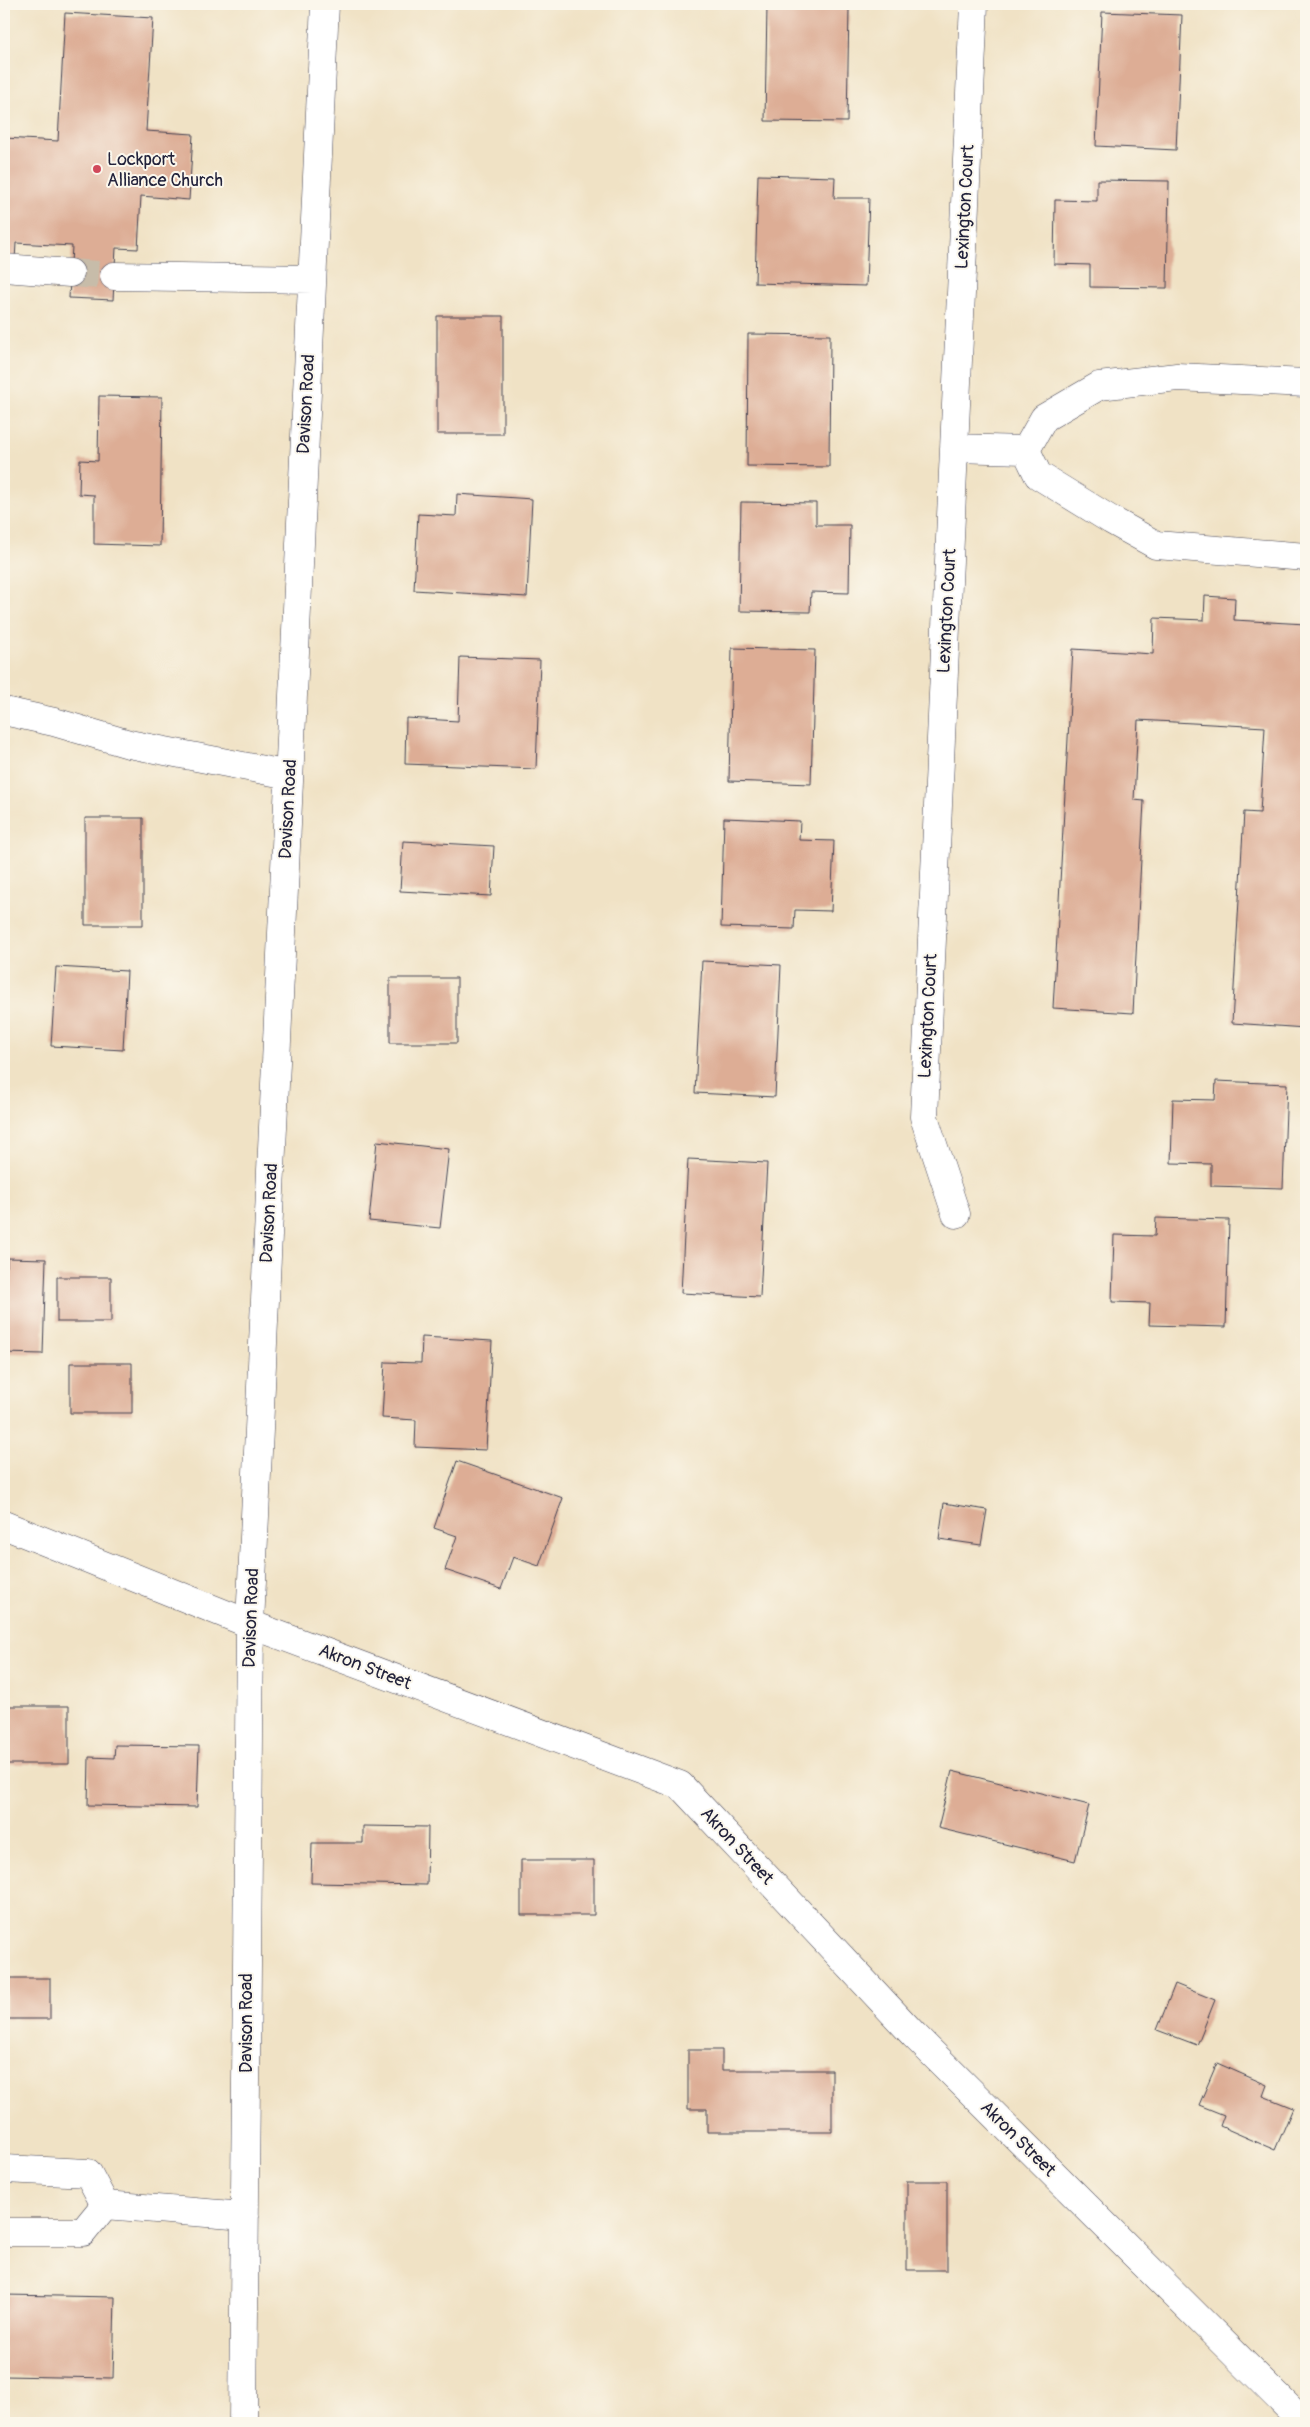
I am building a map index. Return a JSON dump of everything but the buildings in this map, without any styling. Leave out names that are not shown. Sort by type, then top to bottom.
[{"type":"street","name":"Davison Road","points":[[243,2423],[250,1624],[325,4]]},
{"type":"street","name":"Lexington Court","points":[[956,1214],[924,1117],[974,4]]},
{"type":"street","points":[[4,268],[70,273]]},
{"type":"street","points":[[114,276],[312,279]]},
{"type":"street","points":[[1026,450],[1044,418],[1099,386],[1177,377],[1306,383]]},
{"type":"street","points":[[954,448],[1026,450]]},
{"type":"street","points":[[1026,450],[1038,475],[1156,545],[1306,557]]},
{"type":"street","points":[[4,711],[54,722],[129,744],[289,775]]},
{"type":"street","name":"Akron Street","points":[[4,1525],[250,1624],[680,1785],[914,2035],[1304,2423]]},
{"type":"street","points":[[4,2169],[88,2173],[105,2205]]},
{"type":"street","points":[[105,2205],[245,2216]]},
{"type":"street","points":[[4,2232],[83,2232],[105,2205]]},
{"type":"tunnel","points":[[70,273],[114,276]]},
{"type":"place","name":"Lockport Alliance Church","points":[[97,169]]}]
